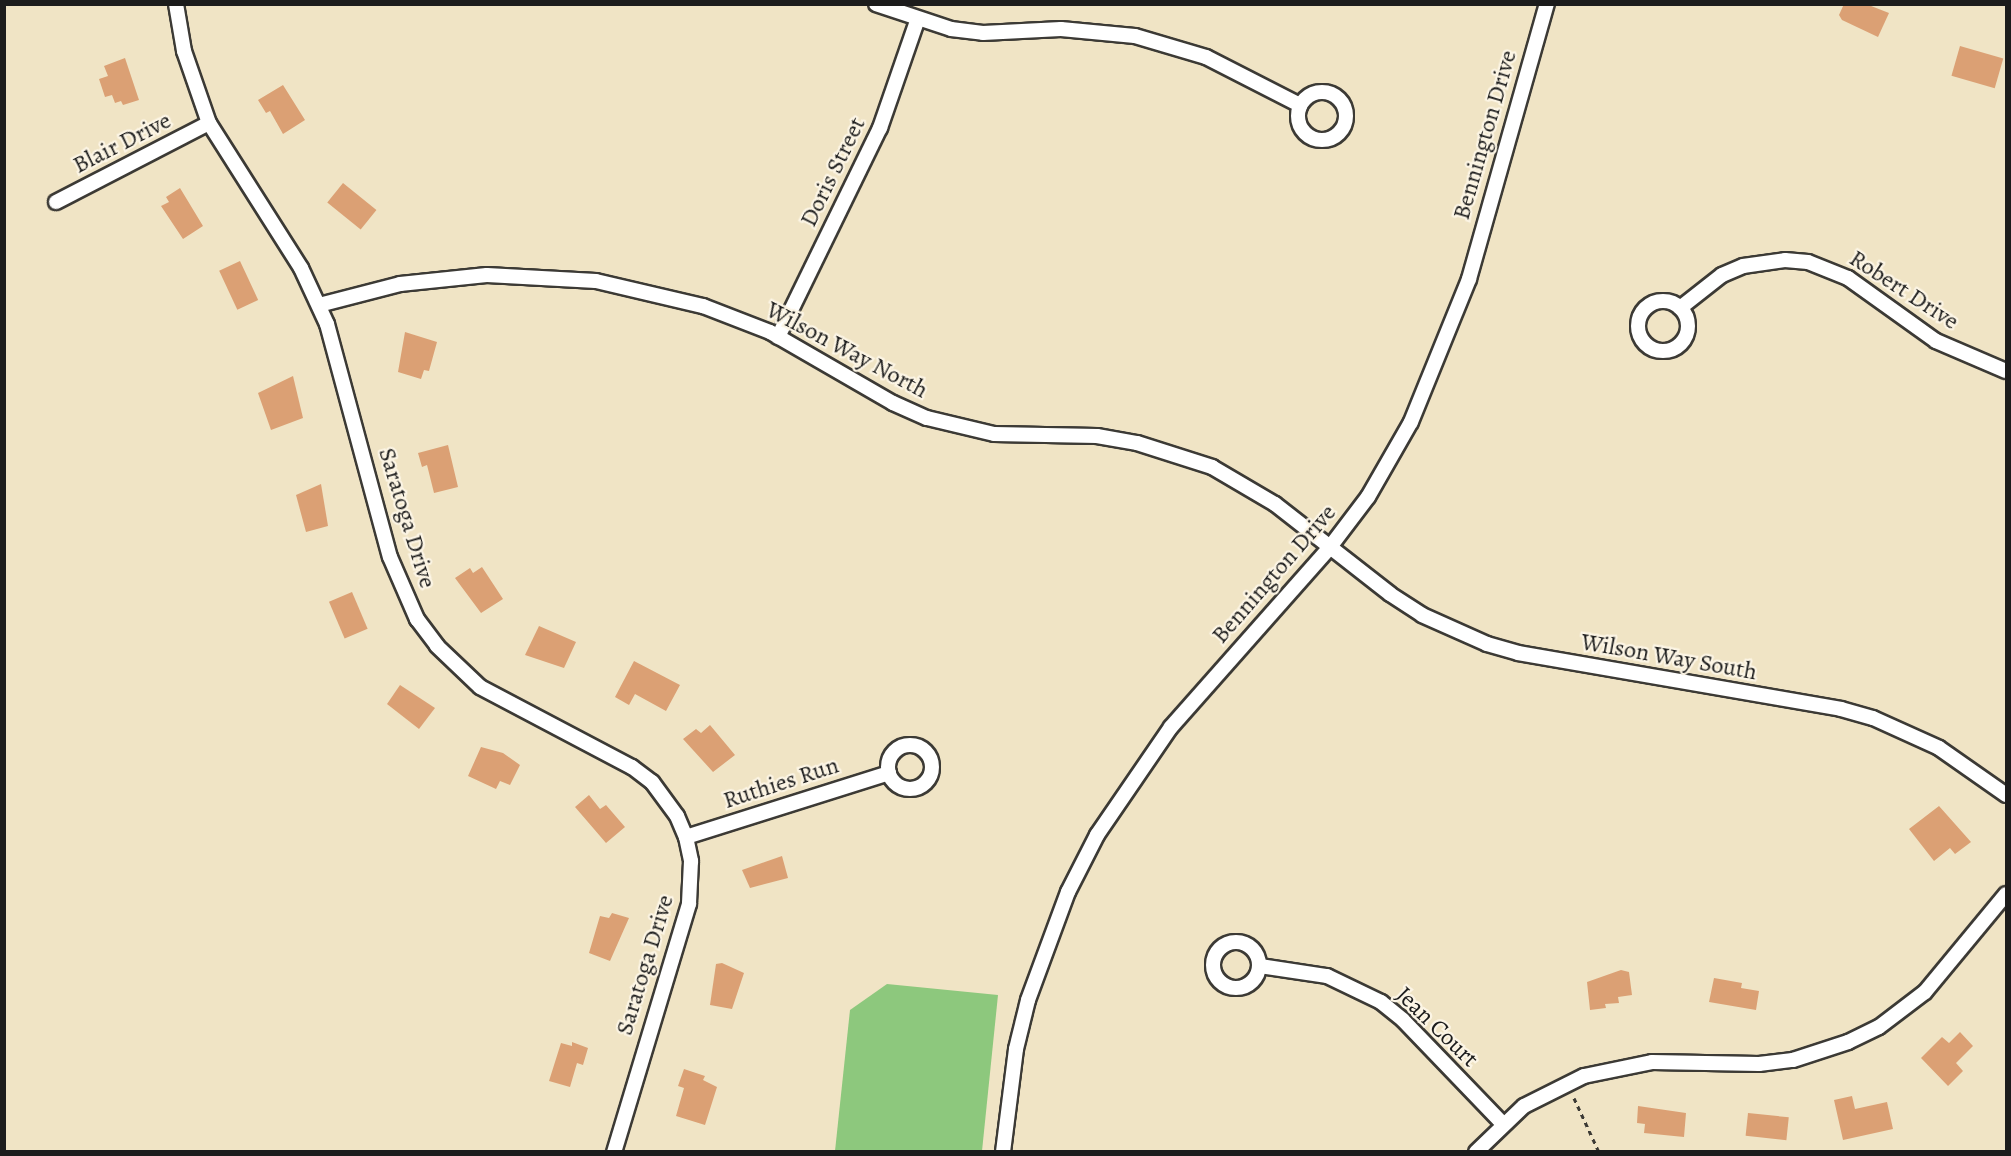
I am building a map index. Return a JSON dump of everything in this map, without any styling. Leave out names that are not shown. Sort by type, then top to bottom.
[{"type":"street","name":"Saratoga Drive","points":[[176,4],[184,51],[209,123],[301,268],[319,305],[340,362],[390,557],[417,619],[437,646],[480,687],[632,767],[652,782],[677,816],[686,837],[691,872],[688,904],[614,1152]]},
{"type":"street","points":[[876,4],[917,21],[983,33],[1061,29],[1135,36],[1206,57],[1300,105]]},
{"type":"street","name":"Bennington Drive","points":[[1003,1152],[1016,1049],[1028,1000],[1068,892],[1097,835],[1171,727],[1330,547],[1391,460],[1454,323],[1547,4]]},
{"type":"street","name":"Doris Street","points":[[778,337],[880,128],[917,21]]},
{"type":"street","name":"Blair Drive","points":[[56,202],[209,123]]},
{"type":"street","name":"Robert Drive","points":[[1680,308],[1713,281],[1743,266],[1785,260],[1808,262],[1848,278],[1936,341],[2007,370]]},
{"type":"street","name":"Wilson Way North","points":[[319,305],[389,287],[444,278],[542,276],[651,291],[703,306],[778,337],[893,403],[936,421],[994,434],[1097,436],[1175,453],[1242,482],[1330,547]]},
{"type":"street","name":"Wilson Way South","points":[[1330,547],[1422,615],[1487,644],[1518,653],[1841,709],[1873,718],[1939,748],[2007,795]]},
{"type":"street","name":"Ruthies Run","points":[[686,837],[889,773]]},
{"type":"street","points":[[1476,1152],[1502,1124],[1524,1106],[1568,1083],[1617,1066],[1652,1062],[1770,1063],[1848,1042],[1887,1021],[1925,992],[2007,894]]},
{"type":"street","name":"Jean Court","points":[[1260,966],[1327,976],[1381,1002],[1403,1020],[1502,1124]]},
{"type":"path","points":[[1568,1083],[1599,1152]]},
{"type":"green space","points":[[887,984],[998,995],[982,1151],[835,1151],[850,1010]]},
{"type":"building","points":[[1844,4],[1866,4],[1889,13],[1878,37],[1842,20],[1839,15]]},
{"type":"building","points":[[1960,46],[2003,58],[1995,88],[1951,76]]},
{"type":"building","points":[[125,58],[139,100],[123,105],[121,101],[115,103],[112,95],[105,97],[99,79],[108,76],[104,66]]},
{"type":"building","points":[[283,85],[305,120],[283,134],[270,111],[266,113],[258,100]]},
{"type":"building","points":[[343,183],[376,210],[361,229],[327,202]]},
{"type":"building","points":[[180,188],[203,226],[183,239],[161,206],[169,202],[166,197]]},
{"type":"building","points":[[240,261],[258,300],[237,310],[219,271]]},
{"type":"building","points":[[405,332],[437,342],[429,371],[424,370],[421,379],[398,372]]},
{"type":"building","points":[[293,376],[303,418],[271,430],[258,393]]},
{"type":"building","points":[[448,445],[458,487],[434,493],[427,465],[422,467],[418,453]]},
{"type":"building","points":[[321,484],[328,526],[306,532],[296,495]]},
{"type":"building","points":[[482,567],[503,599],[481,613],[455,578],[470,568],[473,573]]},
{"type":"building","points":[[352,592],[368,629],[345,639],[329,602]]},
{"type":"building","points":[[539,626],[576,642],[564,668],[525,655]]},
{"type":"building","points":[[634,661],[680,685],[666,711],[635,694],[629,705],[615,697]]},
{"type":"building","points":[[400,685],[435,708],[419,729],[387,704]]},
{"type":"building","points":[[710,725],[735,755],[713,772],[683,739],[696,729],[701,733]]},
{"type":"building","points":[[481,747],[503,753],[520,765],[510,785],[500,781],[496,789],[468,776]]},
{"type":"building","points":[[589,795],[600,809],[606,805],[625,827],[606,843],[575,807]]},
{"type":"building","points":[[1939,806],[1971,842],[1955,854],[1950,848],[1934,861],[1909,829]]},
{"type":"building","points":[[782,856],[788,878],[750,888],[742,870]]},
{"type":"building","points":[[612,913],[629,918],[610,961],[589,953],[600,916],[609,918]]},
{"type":"building","points":[[722,963],[744,973],[732,1009],[710,1005],[716,964]]},
{"type":"building","points":[[1621,970],[1629,972],[1632,995],[1618,997],[1619,1003],[1605,1004],[1606,1008],[1590,1010],[1587,982]]},
{"type":"building","points":[[1714,978],[1742,983],[1741,988],[1759,991],[1756,1010],[1709,1002]]},
{"type":"building","points":[[1960,1032],[1973,1046],[1956,1063],[1963,1071],[1948,1086],[1921,1058],[1942,1037],[1949,1043]]},
{"type":"building","points":[[572,1042],[588,1048],[583,1065],[577,1063],[570,1087],[549,1081],[561,1043],[572,1046]]},
{"type":"building","points":[[684,1069],[705,1076],[703,1080],[717,1087],[705,1125],[676,1116],[684,1088],[678,1086]]},
{"type":"building","points":[[1852,1096],[1855,1109],[1887,1102],[1893,1129],[1843,1140],[1834,1100]]},
{"type":"building","points":[[1638,1106],[1686,1113],[1684,1137],[1644,1133],[1645,1124],[1637,1123]]},
{"type":"building","points":[[1748,1113],[1789,1117],[1786,1140],[1746,1136]]}]
